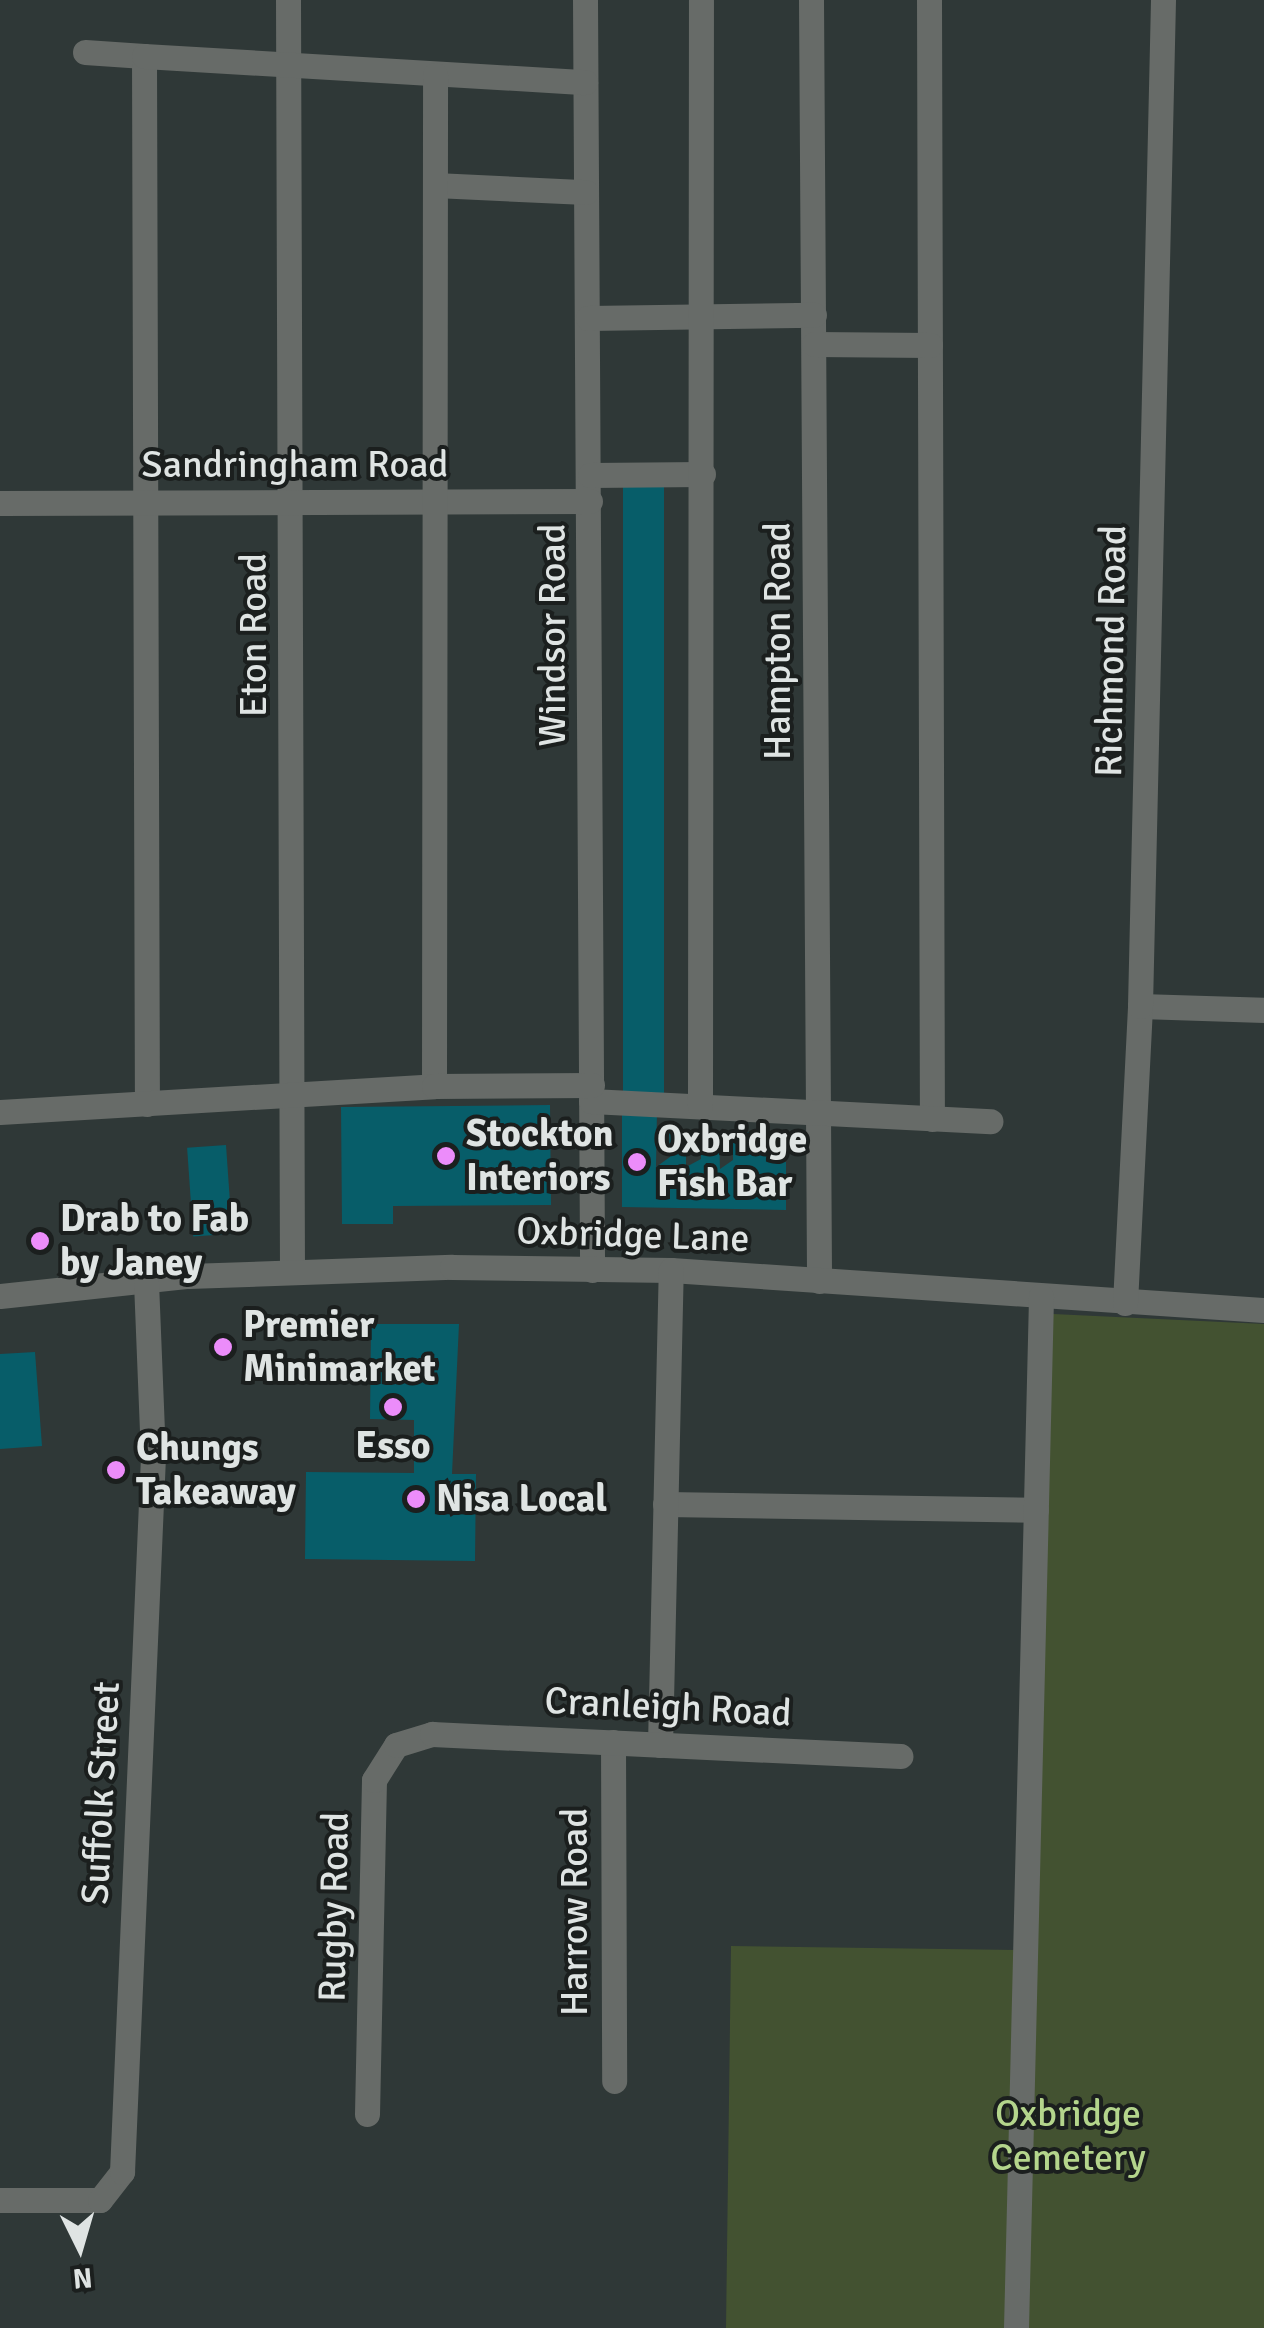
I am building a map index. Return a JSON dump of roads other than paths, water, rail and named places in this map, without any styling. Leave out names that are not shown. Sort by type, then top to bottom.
[{"type":"street","name":"Eton Road","points":[[288,0],[292,502],[288,1094],[292,1271]]},
{"type":"street","name":"Windsor Road","points":[[585,0],[592,1270]]},
{"type":"street","points":[[700,1106],[704,318],[701,0]]},
{"type":"street","name":"Hampton Road","points":[[812,0],[820,1281]]},
{"type":"street","points":[[929,0],[932,1118]]},
{"type":"street","name":"Richmond Road","points":[[1126,1303],[1140,1006],[1163,0]]},
{"type":"street","points":[[86,52],[585,82]]},
{"type":"street","points":[[144,56],[147,1104]]},
{"type":"street","points":[[434,1086],[435,75]]},
{"type":"street","points":[[435,185],[586,192]]},
{"type":"street","points":[[588,318],[814,316]]},
{"type":"street","points":[[814,344],[930,344]]},
{"type":"street","name":"Sandringham Road","points":[[0,503],[434,503],[703,474]]},
{"type":"street","points":[[1140,1006],[1264,1010]]},
{"type":"street","points":[[0,1112],[434,1086],[592,1093],[700,1106],[991,1122]]},
{"type":"street","points":[[660,1744],[670,1270]]},
{"type":"street","name":"Oxbridge Lane","points":[[0,1296],[292,1271],[670,1270],[1264,1310]]},
{"type":"street","name":"Suffolk Street","points":[[0,2200],[100,2200],[122,2172],[153,1456],[146,1281]]},
{"type":"street","points":[[1016,2328],[1041,1296]]},
{"type":"street","points":[[665,1504],[1036,1510]]},
{"type":"street","name":"Cranleigh Road","points":[[432,1734],[900,1756]]},
{"type":"street","name":"Rugby Road","points":[[367,2114],[374,1780],[396,1745],[432,1734]]},
{"type":"street","name":"Harrow Road","points":[[614,1742],[614,2081]]},
{"type":"place","name":"Stockton Interiors","points":[[446,1156]]},
{"type":"place","name":"Oxbridge Fish Bar","points":[[637,1162]]},
{"type":"place","name":"Drab to Fab by Janey","points":[[40,1241]]},
{"type":"place","name":"Premier Minimarket","points":[[223,1347]]},
{"type":"place","name":"Esso","points":[[393,1407]]},
{"type":"place","name":"Chungs Takeaway","points":[[116,1470]]},
{"type":"place","name":"Nisa Local","points":[[416,1499]]},
{"type":"park label","name":"Oxbridge Cemetery","points":[[1068,2136]]}]
